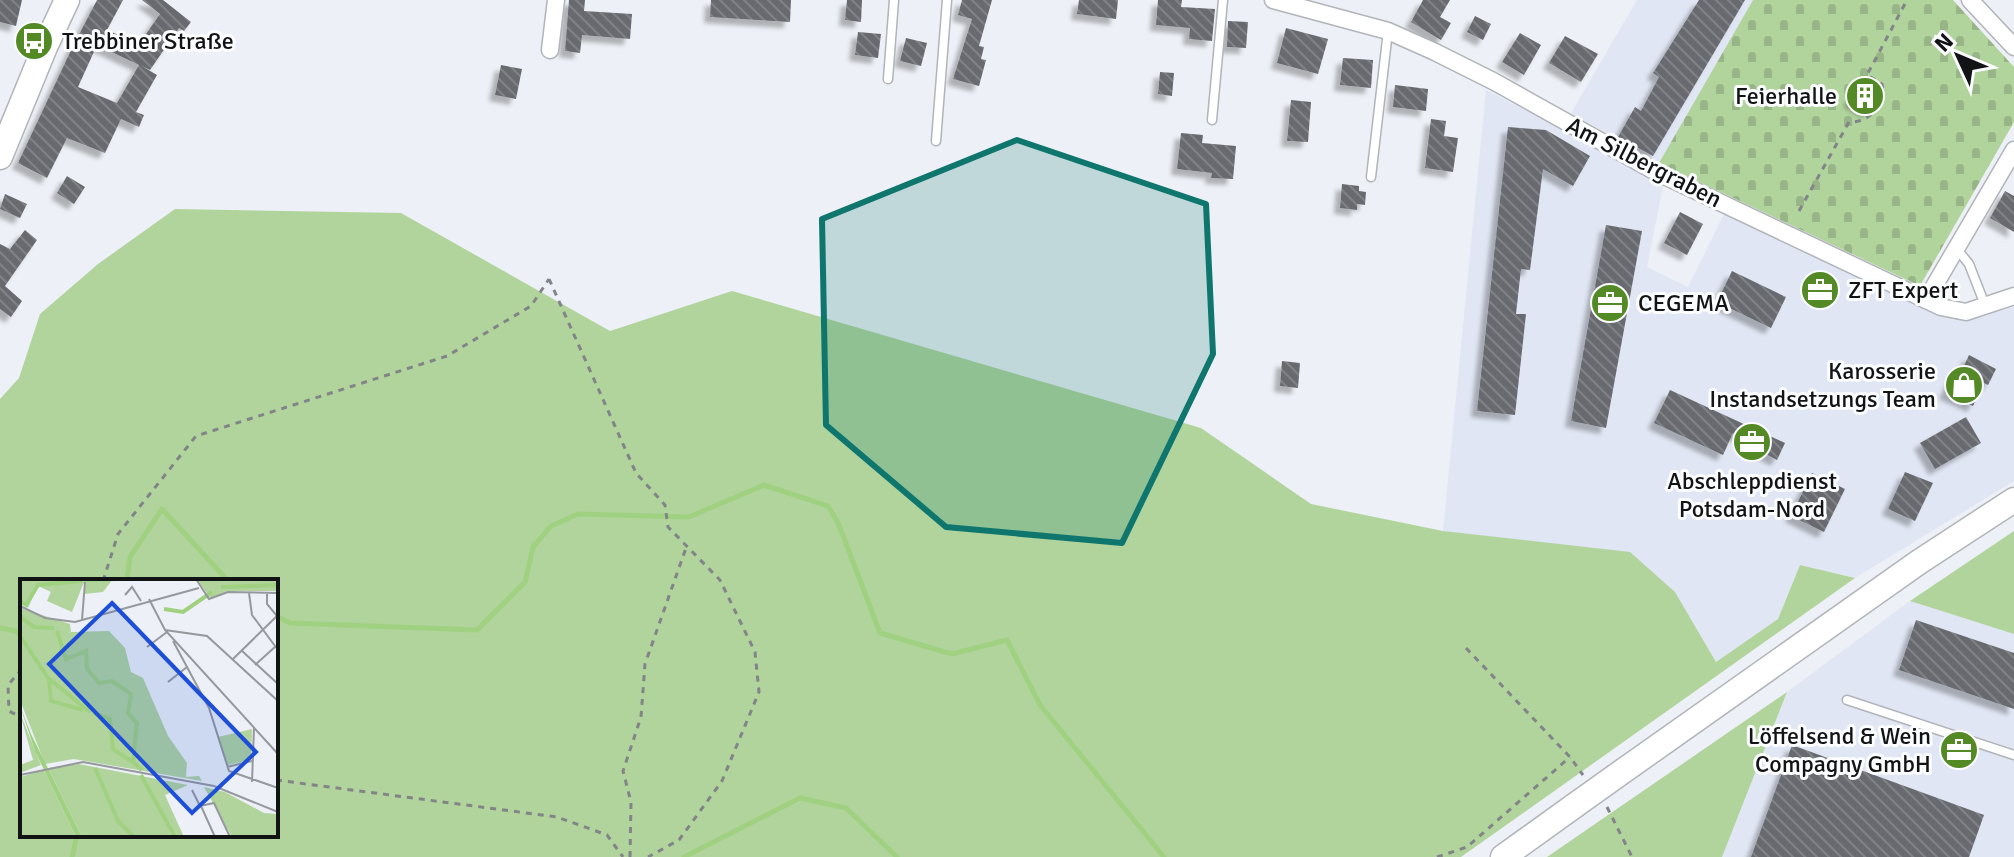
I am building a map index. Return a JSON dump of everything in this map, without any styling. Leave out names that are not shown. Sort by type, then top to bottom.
[{"type":"main road","points":[[0,157],[67,0]]},
{"type":"main road","points":[[1503,857],[1944,544],[2014,500]]},
{"type":"street","points":[[550,50],[556,0]]},
{"type":"street","name":"Am Silbergraben","points":[[1273,0],[1388,31],[1493,81],[1656,172],[1941,307],[1966,312],[2014,296]]},
{"type":"street","points":[[1970,0],[2014,47]]},
{"type":"street","points":[[1926,300],[2014,150]]},
{"type":"lane","points":[[888,79],[894,0]]},
{"type":"lane","points":[[936,141],[947,0]]},
{"type":"lane","points":[[1212,120],[1223,0]]},
{"type":"lane","points":[[1371,177],[1388,31]]},
{"type":"lane","points":[[1957,249],[1969,264],[1985,307]]},
{"type":"lane","points":[[1847,700],[2014,755]]},
{"type":"path","points":[[1799,211],[1849,122],[1856,123],[1873,115],[1883,99],[1882,84],[1867,75],[1907,0]]},
{"type":"path","points":[[104,579],[118,534],[196,436],[447,356],[531,306],[549,279],[636,473],[665,505],[668,527],[720,580],[755,652],[759,692],[722,781],[679,840],[648,857]]},
{"type":"path","points":[[630,857],[631,802],[623,771],[641,717],[645,664],[687,546]]},
{"type":"path","points":[[1466,648],[1570,757],[1588,782]]},
{"type":"path","points":[[20,671],[8,685],[9,711],[20,717]]},
{"type":"path","points":[[1437,857],[1467,847],[1570,757]]},
{"type":"path","points":[[278,780],[557,817],[607,835],[623,857]]},
{"type":"path","points":[[1606,806],[1632,857]]},
{"type":"highlighted area","points":[[1017,140],[1206,204],[1213,354],[1122,543],[946,527],[826,425],[822,219]]},
{"type":"shaded area","points":[[1637,0],[1753,0],[1659,163],[1571,113]]},
{"type":"shaded area","points":[[1486,90],[1664,181],[1647,267],[1688,287],[1726,210],[1969,314],[2014,307],[2014,481],[1855,578],[1800,565],[1778,619],[1716,662],[1675,592],[1443,531]]},
{"type":"shaded area","points":[[1910,601],[2014,634],[2014,857],[1722,857],[1787,692]]},
{"type":"green space","points":[[1753,0],[1953,0],[2014,67],[2014,122],[1920,286],[1659,163]]},
{"type":"green space","points":[[175,209],[401,213],[610,331],[732,291],[1201,428],[1311,504],[1443,531],[1630,552],[1675,592],[1716,662],[1778,619],[1800,565],[1855,578],[1461,857],[0,857],[0,399],[19,378],[40,314],[98,264]]},
{"type":"green space","points":[[2014,531],[2014,634],[1910,601]]},
{"type":"green space","points":[[1787,692],[1722,857],[1547,857]]},
{"type":"building","points":[[0,0],[22,0],[16,26],[0,22]]},
{"type":"building","points":[[97,0],[123,0],[107,30],[139,44],[160,14],[142,0],[163,0],[191,22],[184,31],[179,28],[150,70],[140,65],[157,75],[136,112],[144,115],[139,127],[121,119],[105,153],[67,138],[47,178],[18,163]],"holes":[[[97,45],[139,65],[117,103],[78,87]]]},
{"type":"building","points":[[569,0],[585,0],[584,11],[632,14],[630,39],[582,35],[580,53],[565,51]]},
{"type":"building","points":[[711,0],[791,0],[790,22],[710,17]]},
{"type":"building","points":[[847,0],[862,0],[861,22],[845,20]]},
{"type":"building","points":[[962,0],[992,0],[979,46],[984,47],[981,59],[986,60],[979,86],[953,79],[972,19],[958,15]]},
{"type":"building","points":[[1079,0],[1118,0],[1116,19],[1077,14]]},
{"type":"building","points":[[1158,0],[1182,0],[1181,7],[1215,9],[1212,41],[1189,39],[1190,28],[1156,25]]},
{"type":"building","points":[[1423,0],[1450,0],[1440,17],[1451,23],[1441,40],[1411,22]]},
{"type":"building","points":[[1699,0],[1745,0],[1653,156],[1618,137],[1635,107],[1641,111],[1659,77],[1653,73]]},
{"type":"building","points":[[1475,16],[1491,24],[1483,40],[1467,32]]},
{"type":"building","points":[[1228,21],[1248,22],[1246,48],[1227,47]]},
{"type":"building","points":[[1286,28],[1328,39],[1318,74],[1277,63]]},
{"type":"building","points":[[858,32],[881,34],[878,58],[855,55]]},
{"type":"building","points":[[1520,33],[1541,45],[1524,75],[1502,62]]},
{"type":"building","points":[[1565,36],[1598,54],[1581,82],[1549,63]]},
{"type":"building","points":[[906,38],[927,43],[921,66],[900,61]]},
{"type":"building","points":[[1343,58],[1373,60],[1371,88],[1340,85]]},
{"type":"building","points":[[501,65],[522,69],[516,99],[495,95]]},
{"type":"building","points":[[1160,72],[1174,73],[1172,96],[1158,94]]},
{"type":"building","name":"Feierhalle","points":[[1862,79],[1881,91],[1868,112],[1849,101]]},
{"type":"building","points":[[1395,85],[1428,89],[1426,111],[1393,107]]},
{"type":"building","points":[[1291,100],[1311,102],[1308,142],[1287,141]]},
{"type":"building","points":[[1431,119],[1446,121],[1444,136],[1458,138],[1453,172],[1425,168]]},
{"type":"building","points":[[1508,127],[1546,130],[1590,156],[1573,186],[1543,169],[1530,270],[1521,269],[1516,314],[1526,314],[1515,415],[1477,411]]},
{"type":"building","points":[[1181,133],[1203,135],[1202,143],[1236,146],[1233,179],[1211,178],[1212,173],[1177,169]]},
{"type":"building","points":[[67,176],[85,187],[74,204],[57,193]]},
{"type":"building","points":[[1342,184],[1359,186],[1359,191],[1366,192],[1365,205],[1357,204],[1357,210],[1340,208]]},
{"type":"building","points":[[2005,191],[2014,196],[2014,232],[1990,218]]},
{"type":"building","points":[[5,194],[27,204],[20,218],[0,209]]},
{"type":"building","points":[[1680,212],[1703,224],[1687,255],[1664,243]]},
{"type":"building","name":"CEGEMA","points":[[1606,225],[1642,231],[1606,428],[1571,421]]},
{"type":"building","points":[[25,230],[37,240],[5,286],[22,301],[11,317],[0,309],[0,244],[10,249]]},
{"type":"building","points":[[1732,271],[1786,297],[1771,328],[1717,302]]},
{"type":"building","points":[[1969,355],[1996,369],[1988,385],[1984,383],[1973,406],[1945,393],[1956,370],[1961,372]]},
{"type":"building","points":[[1282,361],[1300,363],[1298,388],[1280,386]]},
{"type":"building","points":[[1670,390],[1785,443],[1777,460],[1764,453],[1766,449],[1733,433],[1723,455],[1654,423]]},
{"type":"building","points":[[1966,417],[1981,443],[1935,469],[1920,443]]},
{"type":"building","points":[[1905,472],[1933,483],[1915,521],[1888,509]]},
{"type":"building","points":[[1812,473],[1845,489],[1824,532],[1791,516]]},
{"type":"building","points":[[1916,620],[2014,653],[2014,709],[1899,670]]},
{"type":"building","points":[[1792,745],[1984,815],[1969,857],[1751,857]]},
{"type":"waterway","points":[[278,617],[290,623],[477,630],[525,582],[533,547],[551,526],[578,514],[689,517],[764,485],[828,506],[839,525],[880,633],[952,654],[1007,640],[1040,705],[1164,857]]},
{"type":"waterway","points":[[127,579],[130,557],[162,509],[226,579]]},
{"type":"waterway","points":[[0,628],[16,631],[20,636]]},
{"type":"waterway","points":[[684,857],[800,798],[846,808],[897,857]]},
{"type":"waterway","points":[[72,857],[77,837]]},
{"type":"place","name":"Trebbiner Straße","points":[[34,41]]},
{"type":"place","name":"Feierhalle","points":[[1865,96]]},
{"type":"place","name":"ZFT Expert","points":[[1820,290]]},
{"type":"place","name":"CEGEMA","points":[[1610,303]]},
{"type":"place","name":"Karosserie Instandsetzungs Team","points":[[1964,385]]},
{"type":"place","name":"Abschleppdienst Potsdam-Nord","points":[[1752,442]]},
{"type":"place","name":"Löffelsend & Wein Compagny GmbH","points":[[1959,750]]}]
